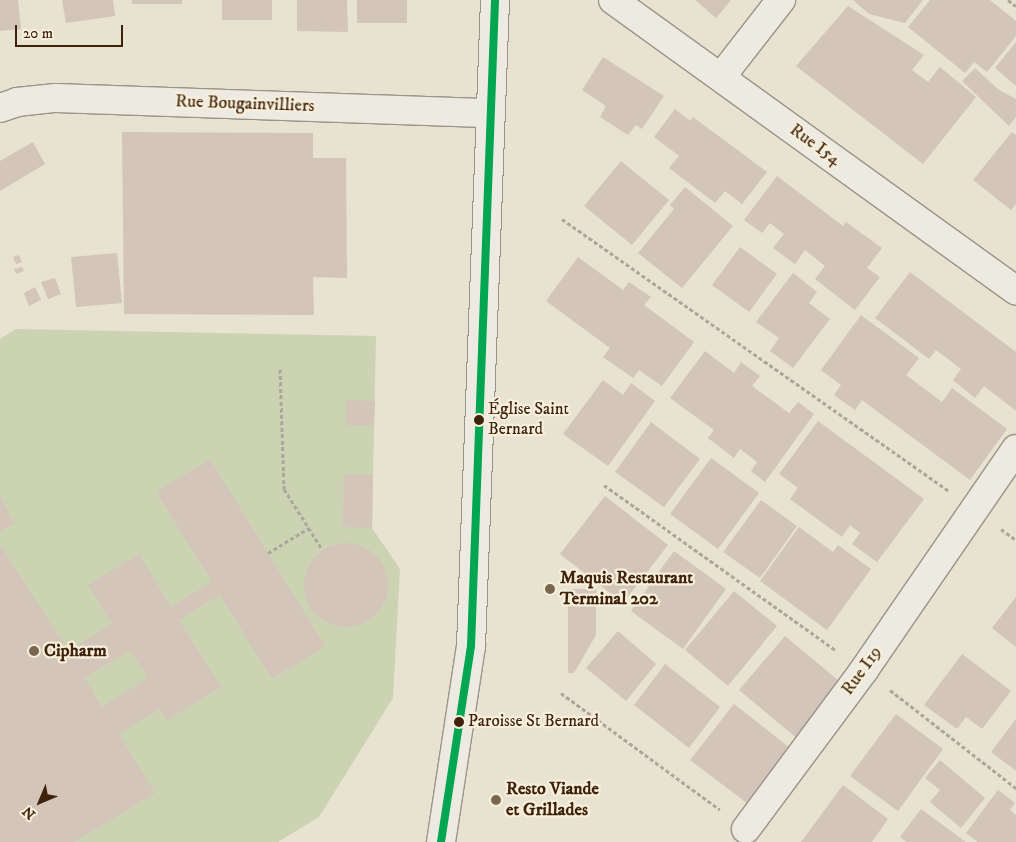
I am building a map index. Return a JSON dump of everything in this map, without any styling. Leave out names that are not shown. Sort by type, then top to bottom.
[{"type":"street","points":[[442,842],[471,646],[495,0]]},
{"type":"street","name":"Rue I54","points":[[613,0],[1016,291]]},
{"type":"street","points":[[721,77],[781,0]]},
{"type":"street","name":"Rue Bougainvilliers","points":[[0,108],[17,102],[56,98],[490,113]]},
{"type":"street","name":"Rue I19","points":[[746,829],[864,670],[1016,449]]},
{"type":"path","points":[[1008,0],[1016,6]]},
{"type":"path","points":[[562,219],[976,509],[1016,540]]},
{"type":"path","points":[[280,369],[284,489],[322,549]]},
{"type":"path","points":[[604,485],[864,670],[1016,788]]},
{"type":"path","points":[[268,553],[309,528]]},
{"type":"path","points":[[561,693],[746,829]]},
{"type":"green space","points":[[16,329],[376,336],[372,528],[400,569],[393,698],[319,817],[278,842],[0,842],[0,339]]},
{"type":"building","points":[[0,0],[18,0],[21,29],[0,31]]},
{"type":"building","points":[[62,0],[113,0],[115,16],[66,23]]},
{"type":"building","points":[[132,0],[182,0],[182,4],[132,4]]},
{"type":"building","points":[[222,0],[272,0],[272,20],[222,20]]},
{"type":"building","points":[[297,0],[347,0],[348,32],[297,31]]},
{"type":"building","points":[[357,0],[407,0],[407,23],[357,23]]},
{"type":"building","points":[[695,0],[731,0],[716,18]]},
{"type":"building","points":[[853,0],[923,0],[905,23],[869,14]]},
{"type":"building","points":[[930,0],[990,0],[1016,21],[1016,36],[987,72],[974,62],[965,73],[908,27]]},
{"type":"building","points":[[848,6],[924,55],[912,70],[928,82],[940,67],[976,97],[923,164],[796,66]]},
{"type":"building","points":[[1016,42],[1016,86],[995,68]]},
{"type":"building","points":[[603,57],[664,96],[642,129],[636,125],[628,135],[600,117],[606,106],[582,90]]},
{"type":"building","points":[[975,68],[999,90],[1016,99],[1016,117],[1009,126],[962,81]]},
{"type":"building","points":[[675,109],[690,121],[693,117],[767,172],[742,204],[725,191],[715,203],[669,168],[679,156],[654,137]]},
{"type":"building","points":[[122,132],[313,133],[313,158],[346,158],[347,278],[313,277],[314,315],[124,314]]},
{"type":"building","points":[[1012,132],[1016,135],[1016,204],[1011,210],[973,180]]},
{"type":"building","points":[[33,142],[45,164],[0,191],[0,161]]},
{"type":"building","points":[[621,161],[669,200],[632,245],[584,206]]},
{"type":"building","points":[[777,176],[843,226],[846,222],[882,248],[867,268],[880,277],[855,310],[815,279],[825,266],[805,250],[795,264],[773,248],[784,234],[770,223],[762,233],[744,220]]},
{"type":"building","points":[[685,187],[733,226],[682,288],[638,253],[674,209],[670,205]]},
{"type":"building","points":[[740,247],[777,274],[749,312],[712,285]]},
{"type":"building","points":[[117,253],[122,303],[76,307],[71,257]]},
{"type":"building","points":[[19,255],[22,262],[16,264],[13,257]]},
{"type":"building","points":[[578,257],[623,290],[629,282],[651,297],[644,305],[694,342],[662,386],[639,370],[633,378],[603,357],[610,348],[546,301]]},
{"type":"building","points":[[22,267],[24,271],[16,274],[14,269]]},
{"type":"building","points":[[910,272],[1016,352],[1016,411],[984,386],[975,398],[953,380],[961,369],[936,350],[929,359],[875,318]]},
{"type":"building","points":[[793,273],[817,292],[809,303],[830,319],[793,368],[770,351],[779,338],[756,322]]},
{"type":"building","points":[[55,278],[61,294],[48,299],[41,282]]},
{"type":"building","points":[[35,287],[41,300],[29,306],[24,293]]},
{"type":"building","points":[[861,315],[919,358],[906,375],[942,402],[952,388],[1007,429],[970,480],[862,400],[855,410],[834,395],[841,385],[821,370]]},
{"type":"building","points":[[705,351],[734,373],[741,362],[760,376],[752,386],[789,413],[798,402],[814,414],[765,482],[751,471],[757,462],[740,449],[734,458],[708,438],[714,430],[670,398]]},
{"type":"building","points":[[603,380],[623,395],[631,383],[655,401],[608,466],[563,434]]},
{"type":"building","points":[[346,400],[375,401],[374,425],[346,425]]},
{"type":"building","points":[[818,421],[924,499],[877,562],[852,544],[860,533],[850,525],[842,537],[790,499],[798,488],[779,474]]},
{"type":"building","points":[[651,422],[700,459],[664,507],[615,472]]},
{"type":"building","points":[[711,458],[759,493],[718,549],[670,514]]},
{"type":"building","name":"Cipharm","points":[[210,459],[325,646],[272,679],[220,595],[179,620],[221,687],[167,720],[160,709],[119,734],[155,793],[74,842],[0,842],[0,544],[68,651],[112,624],[88,585],[139,554],[171,607],[212,582],[156,492]],"holes":[[[130,650],[148,678],[102,707],[85,678]]]},
{"type":"building","points":[[344,474],[373,474],[372,528],[343,527]]},
{"type":"building","points":[[0,495],[14,524],[0,531]]},
{"type":"building","points":[[605,496],[668,545],[623,603],[560,554]]},
{"type":"building","points":[[761,500],[797,526],[760,578],[723,552]]},
{"type":"building","points":[[799,527],[833,552],[838,545],[871,569],[827,630],[760,581]]},
{"type":"building","points":[[346,543],[362,546],[376,555],[385,569],[388,585],[385,601],[376,615],[362,624],[346,627],[330,624],[316,615],[307,601],[304,585],[307,569],[316,555],[330,546]]},
{"type":"building","points":[[674,551],[726,589],[683,649],[631,611]]},
{"type":"building","points":[[568,589],[596,589],[596,635],[574,673],[568,673]]},
{"type":"building","points":[[734,591],[777,626],[728,686],[685,650]]},
{"type":"building","points":[[1016,597],[1016,647],[992,628]]},
{"type":"building","points":[[618,631],[656,664],[626,701],[586,668]]},
{"type":"building","points":[[785,636],[845,686],[799,740],[739,690]]},
{"type":"building","points":[[962,654],[1011,691],[982,729],[966,717],[957,729],[924,705]]},
{"type":"building","points":[[665,664],[720,707],[689,748],[634,705]]},
{"type":"building","points":[[734,704],[795,752],[752,807],[690,760]]},
{"type":"building","points":[[896,714],[943,749],[898,811],[850,776]]},
{"type":"building","points":[[1016,719],[1016,771],[991,752]]},
{"type":"building","points":[[940,760],[985,798],[961,828],[930,802],[940,790],[925,778]]},
{"type":"building","points":[[843,785],[888,819],[872,842],[801,842]]},
{"type":"building","points":[[998,790],[1015,803],[1010,810],[1016,815],[1016,842],[978,842],[966,833]]},
{"type":"building","points":[[921,809],[966,842],[907,842],[900,837]]},
{"type":"transit line","points":[[441,842],[471,646],[495,0]]},
{"type":"place","name":"Église Saint Bernard","points":[[479,420]]},
{"type":"place","name":"Maquis Restaurant Terminal 202","points":[[550,589]]},
{"type":"place","name":"Cipharm","points":[[34,651]]},
{"type":"place","name":"Paroisse St Bernard","points":[[459,722]]},
{"type":"place","name":"Resto Viande et Grillades","points":[[496,800]]}]
